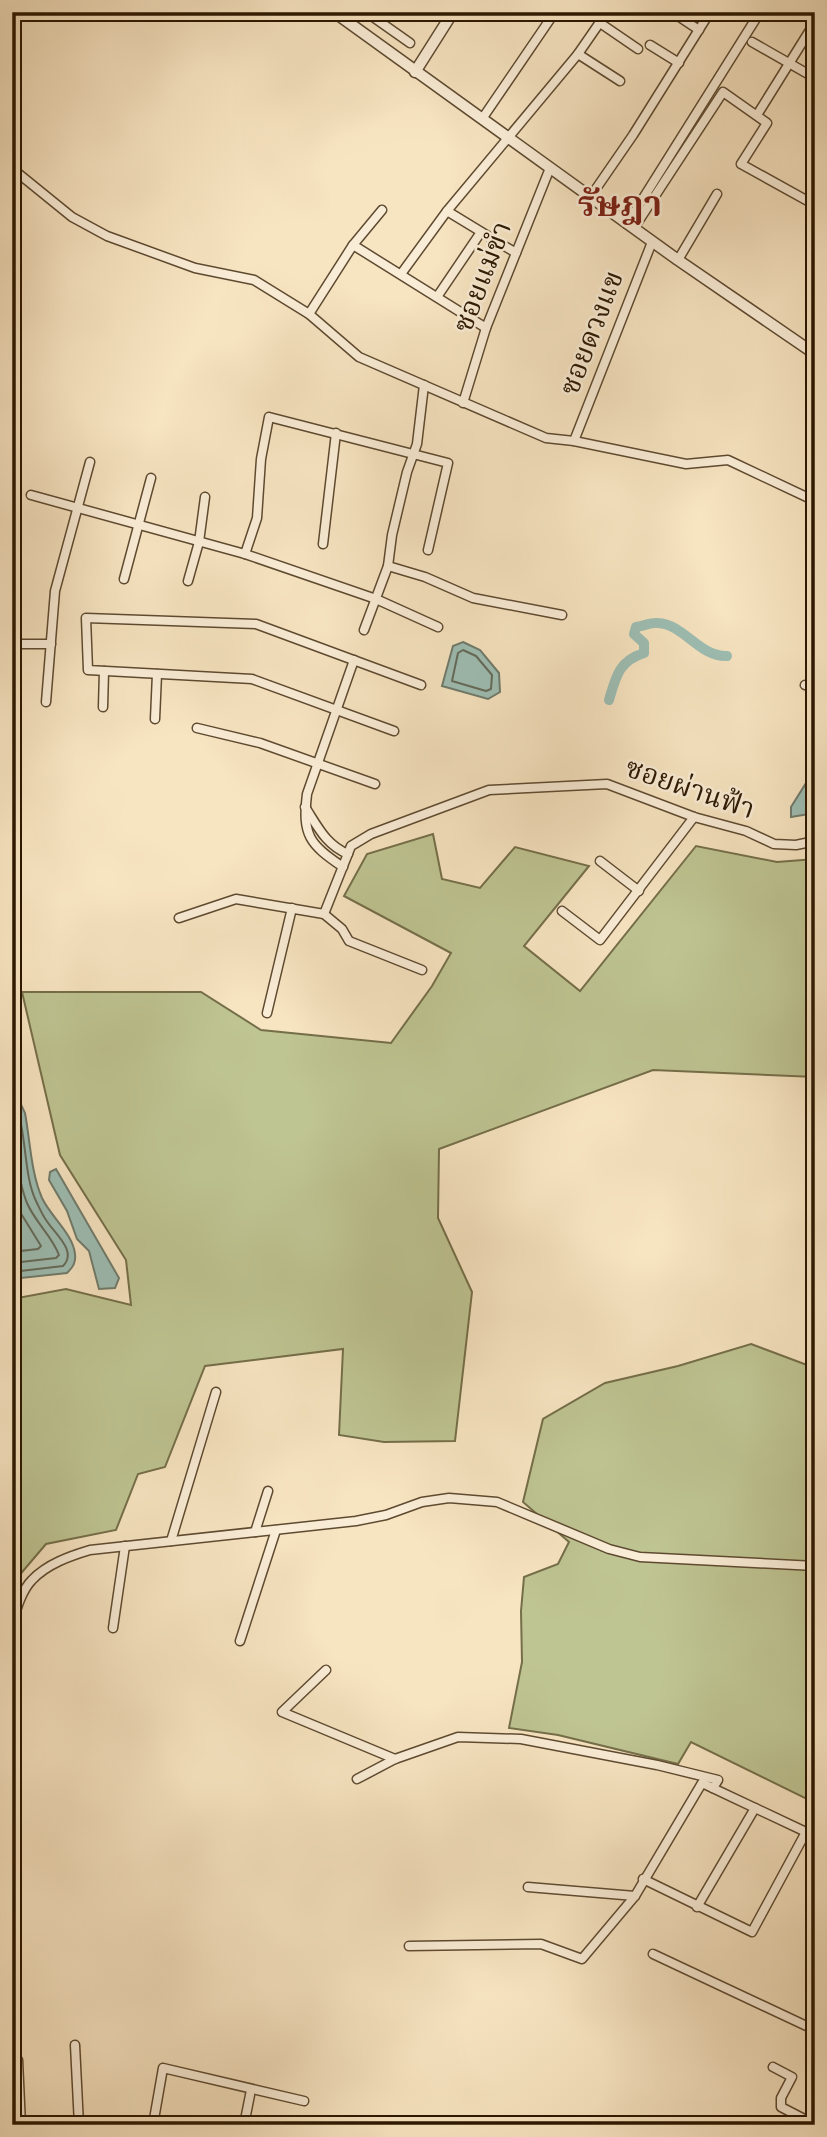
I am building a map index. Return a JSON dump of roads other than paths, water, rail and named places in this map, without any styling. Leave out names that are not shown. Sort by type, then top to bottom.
[{"type":"street","points":[[334,12],[652,242],[815,354]]},
{"type":"street","points":[[366,12],[410,43]]},
{"type":"street","points":[[415,72],[453,12]]},
{"type":"street","points":[[482,119],[555,12]]},
{"type":"street","points":[[401,274],[447,211],[578,54],[607,12]]},
{"type":"street","points":[[672,12],[699,30]]},
{"type":"street","points":[[590,196],[634,135],[710,12]]},
{"type":"street","points":[[631,226],[760,12]]},
{"type":"street","points":[[757,115],[815,22]]},
{"type":"street","points":[[370,39],[381,23]]},
{"type":"street","points":[[600,23],[638,48]]},
{"type":"street","points":[[752,42],[815,78]]},
{"type":"street","points":[[650,45],[679,63]]},
{"type":"street","points":[[578,54],[620,82]]},
{"type":"street","points":[[631,226],[723,92],[767,123],[741,164],[815,205]]},
{"type":"street","name":"ซอยแม่ขำ","points":[[463,403],[486,328],[550,168]]},
{"type":"street","points":[[12,172],[19,174],[72,217],[107,236],[195,268],[254,280],[309,314],[359,357],[546,438],[686,464],[727,460],[815,501]]},
{"type":"street","points":[[678,260],[717,194]]},
{"type":"street","points":[[309,314],[353,246],[382,210]]},
{"type":"street","points":[[447,211],[516,253]]},
{"type":"street","points":[[437,297],[481,232]]},
{"type":"street","name":"ซอยดวงแข","points":[[574,442],[652,242]]},
{"type":"street","points":[[353,246],[486,328]]},
{"type":"street","points":[[364,630],[388,566],[395,522],[417,444],[424,385]]},
{"type":"street","points":[[245,554],[257,518],[261,459],[269,418],[448,463],[428,551]]},
{"type":"street","points":[[323,544],[336,433]]},
{"type":"street","points":[[47,702],[55,592],[90,462]]},
{"type":"street","points":[[124,579],[151,478]]},
{"type":"street","points":[[31,495],[245,554],[376,599],[438,627]]},
{"type":"street","points":[[188,582],[199,542],[205,497]]},
{"type":"street","points":[[388,566],[425,577],[473,598],[562,615]]},
{"type":"street","points":[[394,731],[252,679],[88,670],[86,618],[256,624],[421,685]]},
{"type":"street","points":[[12,644],[51,644]]},
{"type":"street","points":[[343,867],[313,841],[304,823],[307,794],[354,660]]},
{"type":"street","points":[[103,707],[104,671]]},
{"type":"street","points":[[155,719],[157,674]]},
{"type":"street","points":[[805,685],[815,688]]},
{"type":"street","points":[[197,728],[260,743],[374,784]]},
{"type":"street","name":"ซอยผ่านฟ้า","points":[[324,914],[351,846],[371,834],[489,790],[607,784],[694,817],[746,831],[774,844],[796,845],[815,841]]},
{"type":"street","points":[[305,807],[334,848],[348,854]]},
{"type":"street","points":[[562,911],[600,940],[694,817]]},
{"type":"street","points":[[600,861],[639,891]]},
{"type":"street","points":[[179,918],[236,899],[324,914],[342,929],[349,941],[422,970]]},
{"type":"street","points":[[267,1013],[292,908]]},
{"type":"street","points":[[171,1541],[216,1392]]},
{"type":"street","points":[[255,1532],[268,1490]]},
{"type":"street","points":[[12,1625],[18,1605],[32,1580],[65,1557],[90,1550],[356,1521],[386,1515],[422,1502],[449,1498],[497,1502],[610,1549],[640,1557],[815,1566]]},
{"type":"street","points":[[240,1642],[276,1530]]},
{"type":"street","points":[[113,1628],[125,1546]]},
{"type":"street","points":[[326,1670],[282,1712],[395,1759]]},
{"type":"street","points":[[357,1779],[395,1759],[458,1737],[521,1739],[657,1765],[718,1780],[713,1788]]},
{"type":"street","points":[[409,1946],[541,1944],[582,1959],[635,1896],[702,1783],[806,1832]]},
{"type":"street","points":[[697,1907],[755,1808]]},
{"type":"street","points":[[643,1879],[752,1932],[806,1832],[815,1827]]},
{"type":"street","points":[[528,1888],[635,1896]]},
{"type":"street","points":[[653,1954],[815,2030]]},
{"type":"street","points":[[75,2045],[79,2125]]},
{"type":"street","points":[[18,2060],[18,2123]]},
{"type":"street","points":[[773,2067],[792,2077],[781,2098],[781,2107],[812,2123],[815,2118]]},
{"type":"street","points":[[153,2125],[163,2068],[304,2101]]},
{"type":"street","points":[[244,2125],[251,2090]]},
{"type":"water","points":[[463,642],[480,650],[499,673],[500,692],[488,699],[442,686],[453,646]]},
{"type":"water","points":[[815,757],[815,813],[791,817],[791,807],[811,775]]},
{"type":"water","points":[[12,1092],[16,1094],[25,1113],[38,1188],[73,1247],[74,1262],[67,1273],[12,1279]]},
{"type":"water","points":[[56,1169],[119,1278],[115,1288],[99,1289],[89,1251],[77,1239],[67,1211],[49,1180],[50,1172]]},
{"type":"waterway","points":[[609,700],[620,670],[629,660],[644,653],[644,643],[634,634],[636,627],[656,623],[667,625],[708,651],[727,656]]},
{"type":"district","name":"รัษฎา","points":[[620,205]]}]
